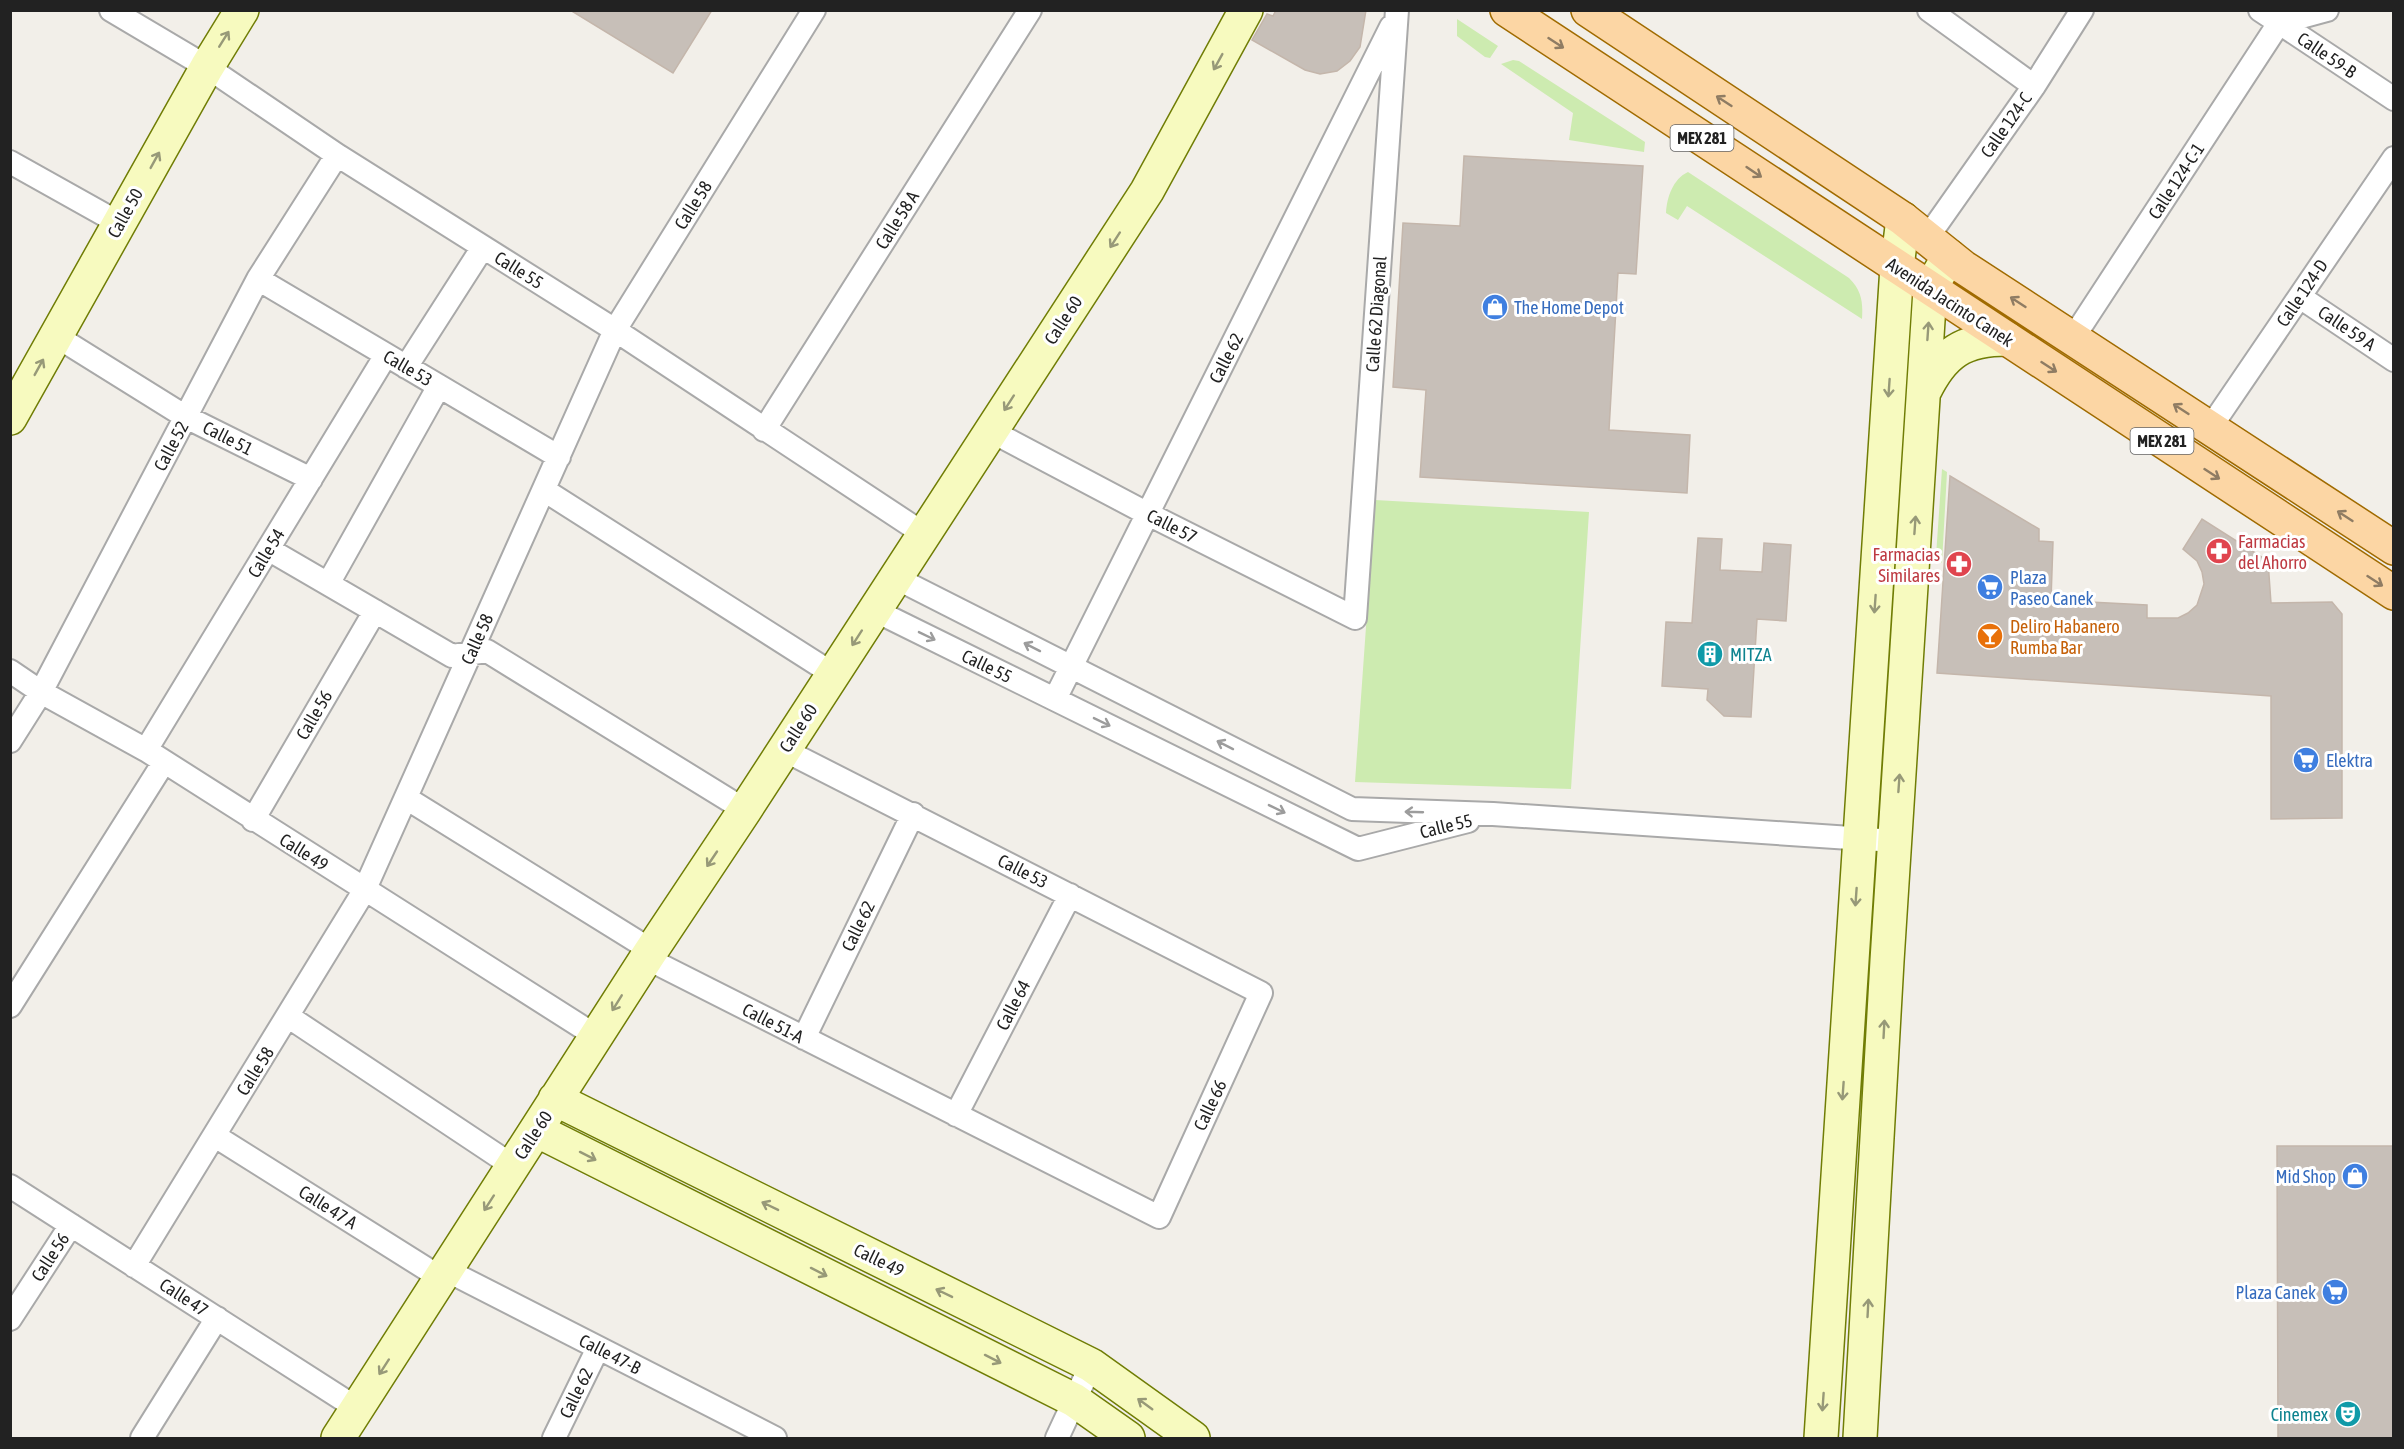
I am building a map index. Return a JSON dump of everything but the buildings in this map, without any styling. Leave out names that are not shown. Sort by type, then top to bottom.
[{"type":"main road","name":"Avenida Jacinto Canek","points":[[1507,10],[2394,593]]},
{"type":"main road","name":"Avenida Jacinto Canek","points":[[1588,10],[2073,338],[2394,548]]},
{"type":"street","name":"Calle 55","points":[[111,10],[207,66],[337,155],[615,330],[924,534]]},
{"type":"street","name":"Calle 50","points":[[10,418],[207,66],[242,10]]},
{"type":"street","name":"Calle 58","points":[[134,1266],[289,1017],[364,891],[615,330],[814,10]]},
{"type":"street","name":"Calle 58 A","points":[[764,429],[1029,10]]},
{"type":"street","name":"Calle 60","points":[[338,1438],[649,954],[1147,191],[1246,10]]},
{"type":"street","points":[[1929,10],[2034,86]]},
{"type":"street","name":"Calle 124-C","points":[[1926,238],[2034,86],[2082,10]]},
{"type":"street","name":"Calle 59-B","points":[[2260,10],[2394,99]]},
{"type":"street","points":[[2279,23],[2327,10]]},
{"type":"street","name":"Calle 62","points":[[1055,699],[1397,14]]},
{"type":"street","name":"Calle 62 Diagonal","points":[[1355,618],[1397,14]]},
{"type":"street","name":"Calle 124-C-1","points":[[2073,338],[2279,23]]},
{"type":"street","name":"Calle 52","points":[[10,741],[41,692],[258,279],[337,155]]},
{"type":"street","name":"Calle 124-D","points":[[2210,428],[2394,158]]},
{"type":"street","points":[[10,162],[119,223]]},
{"type":"street","points":[[1821,1438],[1897,267],[1926,238]]},
{"type":"street","points":[[1860,1438],[1930,289],[1926,238]]},
{"type":"street","points":[[406,367],[483,247]]},
{"type":"street","name":"Calle 53","points":[[258,279],[559,457]]},
{"type":"street","name":"Calle 59 A","points":[[2300,297],[2394,360]]},
{"type":"street","name":"Calle 51","points":[[56,336],[186,417],[311,479]]},
{"type":"street","points":[[1924,392],[1942,362],[1956,351],[1976,341],[2007,339]]},
{"type":"street","name":"Calle 54","points":[[10,1006],[155,756],[268,549],[386,355]]},
{"type":"street","points":[[328,584],[439,386]]},
{"type":"street","name":"Calle 57","points":[[991,431],[1148,514],[1355,618]]},
{"type":"street","points":[[544,490],[833,674]]},
{"type":"street","points":[[268,549],[452,656],[487,651],[745,810]]},
{"type":"street","name":"Calle 55","points":[[896,578],[1352,809],[1493,814]]},
{"type":"street","name":"Calle 55","points":[[874,610],[1358,849],[1493,814]]},
{"type":"street","name":"Calle 56","points":[[253,820],[375,611]]},
{"type":"street","name":"Calle 49","points":[[10,671],[41,692],[155,756],[364,891],[596,1036]]},
{"type":"street","name":"Calle 53","points":[[784,750],[1261,993]]},
{"type":"street","name":"Calle 51-A","points":[[406,798],[638,942],[658,964],[1159,1217]]},
{"type":"street","name":"Calle 62","points":[[804,1038],[913,814]]},
{"type":"street","points":[[1493,814],[1896,841]]},
{"type":"street","name":"Calle 64","points":[[956,1115],[1070,895]]},
{"type":"street","name":"Calle 66","points":[[1159,1217],[1261,993]]},
{"type":"street","points":[[289,1017],[513,1166]]},
{"type":"street","name":"Calle 49","points":[[555,1100],[1091,1365],[1193,1438]]},
{"type":"street","name":"Calle 49","points":[[536,1130],[1074,1400],[1128,1438]]},
{"type":"street","name":"Calle 47 A","points":[[215,1136],[444,1274]]},
{"type":"street","name":"Calle 47","points":[[10,1186],[358,1409]]},
{"type":"street","points":[[788,1256],[805,1223]]},
{"type":"street","name":"Calle 56","points":[[10,1319],[71,1225]]},
{"type":"street","name":"Calle 47-B","points":[[444,1274],[598,1348],[738,1430],[775,1438]]},
{"type":"street","points":[[142,1438],[217,1318]]},
{"type":"street","name":"Calle 62","points":[[554,1438],[598,1348]]},
{"type":"street","points":[[1057,1438],[1091,1365]]},
{"type":"street","points":[[1826,1365],[1864,1366]]},
{"type":"green space","points":[[1457,19],[1498,46],[1490,58],[1485,57],[1457,36]]},
{"type":"green space","points":[[1513,60],[1519,61],[1645,142],[1644,152],[1569,140],[1573,113],[1501,64]]},
{"type":"green space","points":[[1688,172],[1849,278],[1861,297],[1862,319],[1687,206],[1678,220],[1666,213],[1672,189],[1678,179]]},
{"type":"green space","points":[[1942,469],[1947,472],[1942,563],[1936,556]]},
{"type":"green space","points":[[1375,500],[1589,512],[1571,789],[1355,782]]},
{"type":"place","name":"The Home Depot","points":[[1495,307]]},
{"type":"place","name":"Farmacias del Ahorro","points":[[2219,551]]},
{"type":"place","name":"Farmacias Similares","points":[[1959,564]]},
{"type":"place","name":"Plaza Paseo Canek","points":[[1990,587]]},
{"type":"place","name":"Deliro Habanero Rumba Bar","points":[[1990,636]]},
{"type":"place","name":"MITZA","points":[[1710,654]]},
{"type":"place","name":"Elektra","points":[[2306,760]]},
{"type":"place","name":"Mid Shop","points":[[2355,1176]]},
{"type":"place","name":"Plaza Canek","points":[[2335,1292]]},
{"type":"place","name":"Cinemex","points":[[2348,1414]]}]
